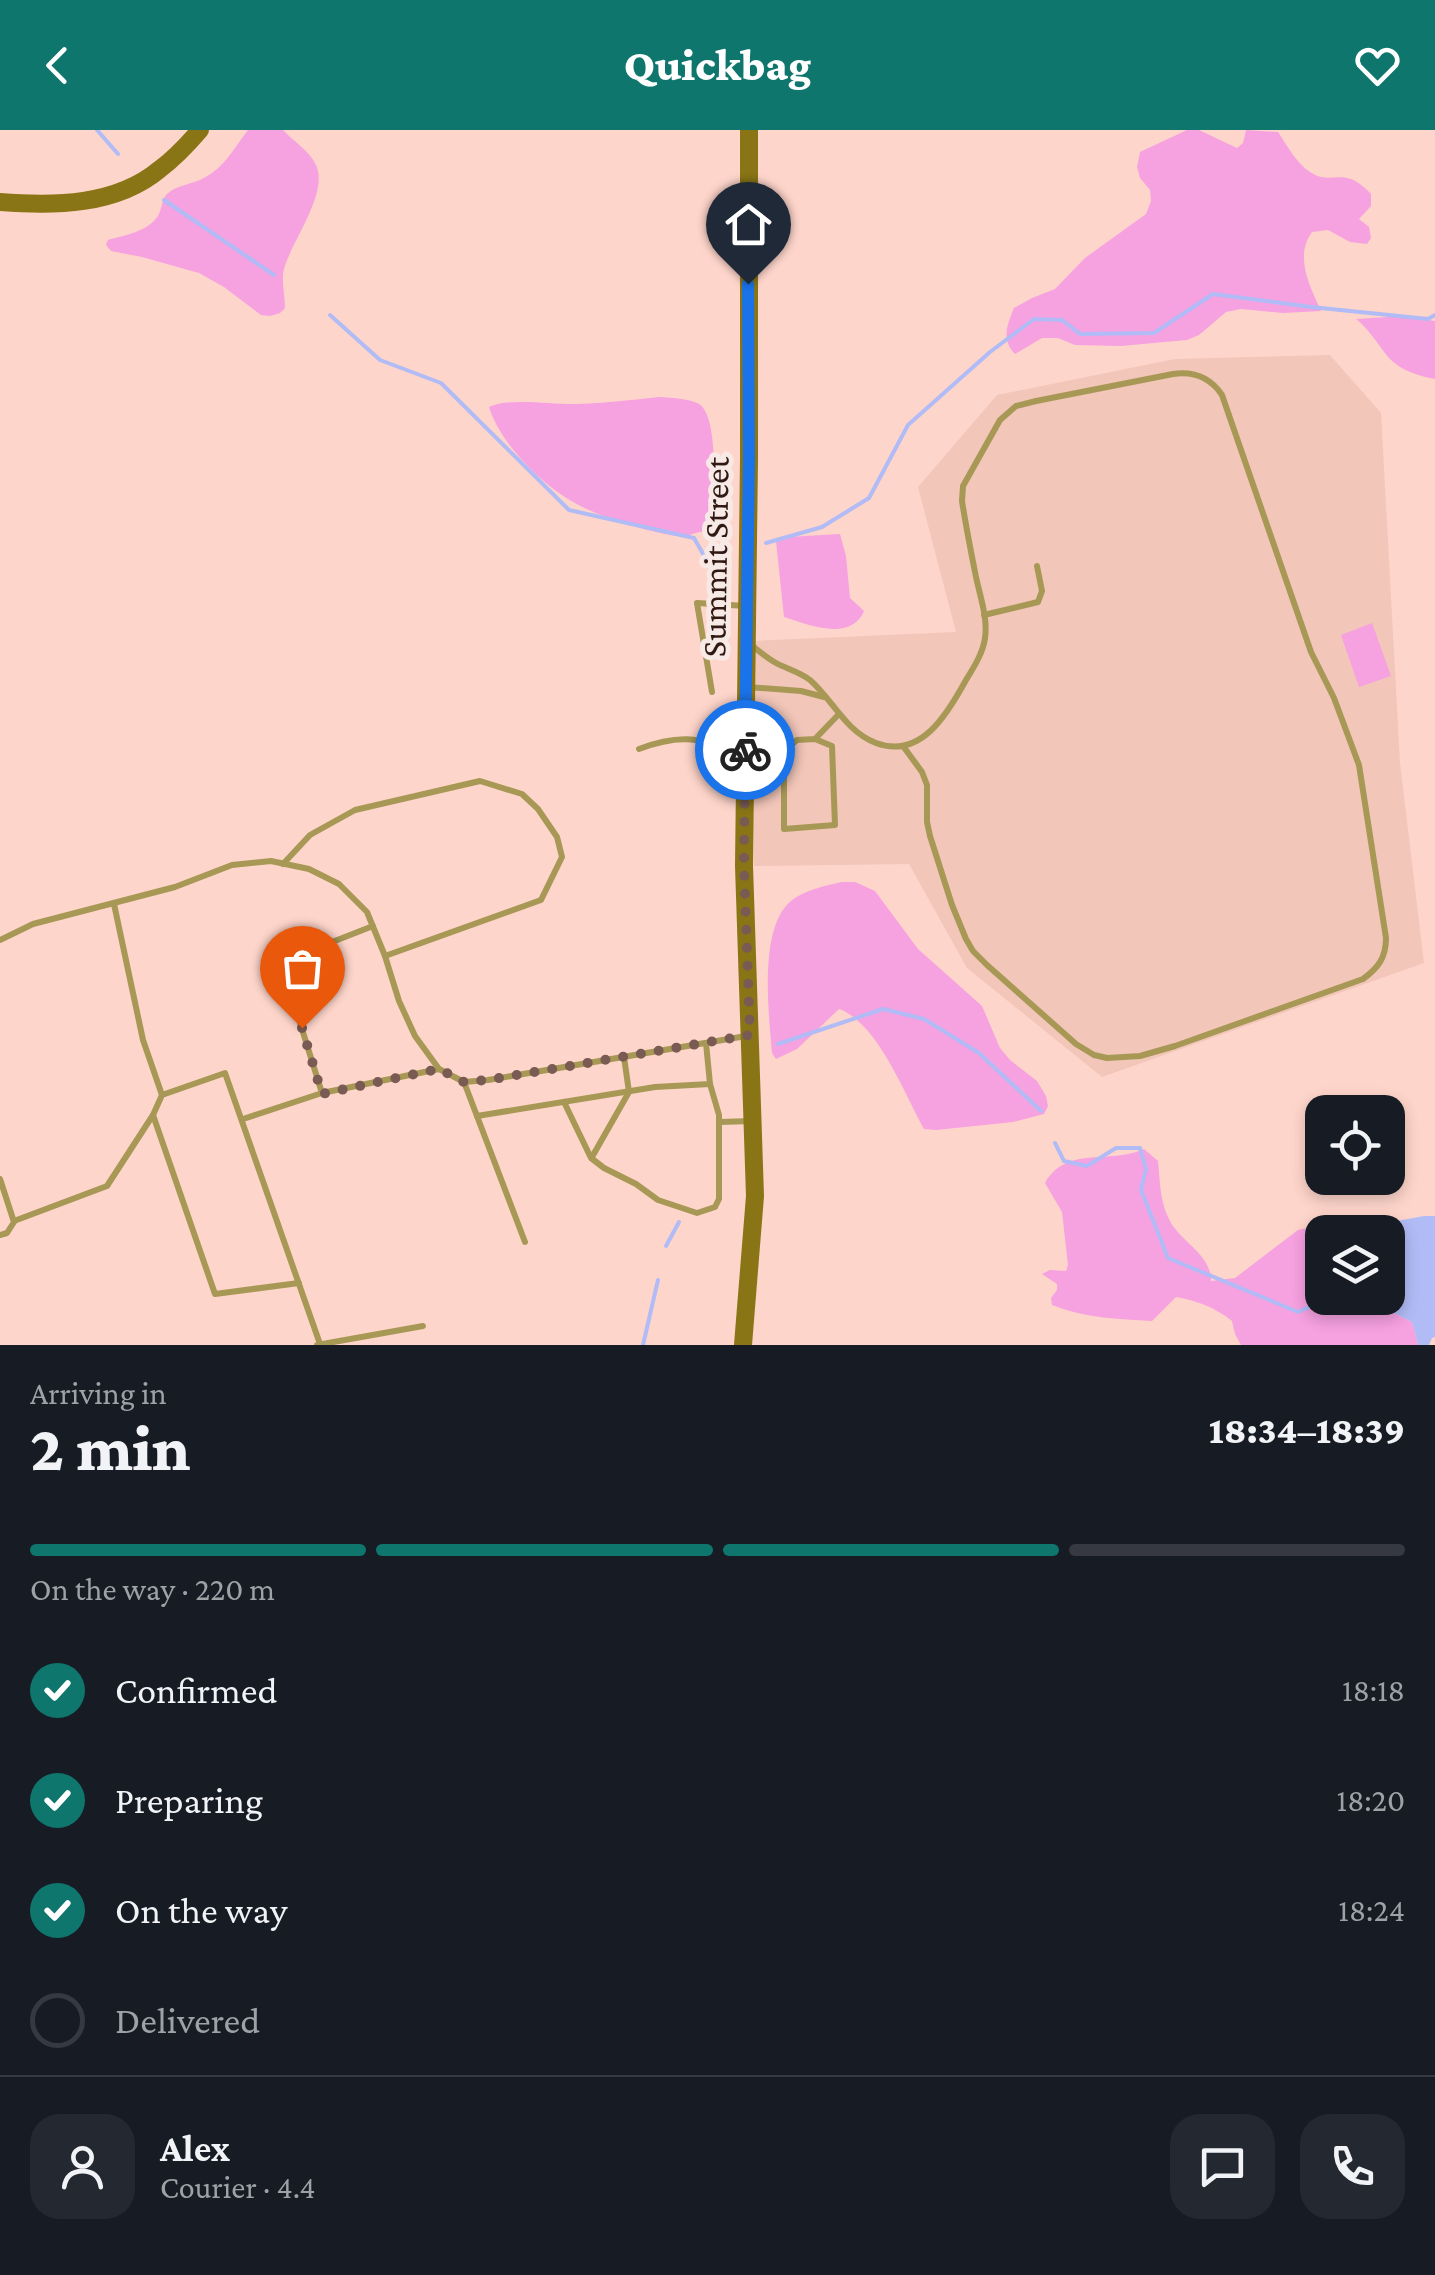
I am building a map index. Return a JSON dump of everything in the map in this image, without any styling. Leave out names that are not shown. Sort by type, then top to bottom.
[{"type":"main road","points":[[167,163],[187,130]]},
{"type":"main road","points":[[0,202],[84,202],[138,184],[167,163],[200,130]]},
{"type":"main road","name":"Summit Street","points":[[743,1345],[754,1215],[744,866],[749,458],[747,130]]},
{"type":"lane","points":[[746,642],[772,662],[809,679],[838,715],[862,736],[878,744],[912,744],[931,732],[952,705],[985,638],[962,502],[964,486],[1000,420],[1009,410],[1036,401],[1187,372],[1202,376],[1222,395],[1311,652],[1334,698],[1359,765],[1386,951],[1377,968],[1362,980],[1175,1046],[1126,1058],[1094,1055],[1076,1044],[973,951],[952,905],[930,836],[927,785],[903,746]]},
{"type":"lane","points":[[984,615],[1038,602],[1042,591],[1037,566]]},
{"type":"lane","points":[[712,692],[697,604],[747,606]]},
{"type":"lane","points":[[745,686],[801,691],[825,698]]},
{"type":"lane","points":[[815,739],[832,746],[835,825],[784,829],[784,751],[797,740],[815,739],[838,715]]},
{"type":"lane","points":[[639,749],[662,740],[693,738],[745,751]]},
{"type":"lane","points":[[284,864],[310,835],[355,810],[480,781],[522,794],[538,809],[557,837],[562,858],[541,900],[385,956]]},
{"type":"lane","points":[[0,940],[33,924],[175,888],[232,865],[270,862],[309,869],[340,884],[367,912],[415,1036],[439,1069],[464,1082],[750,1035]]},
{"type":"lane","points":[[0,1235],[14,1221],[107,1186],[154,1116],[162,1095],[143,1040],[114,904]]},
{"type":"lane","points":[[322,1094],[282,962],[373,926]]},
{"type":"lane","points":[[564,1102],[591,1158],[658,1200],[697,1212],[715,1207],[719,1199],[719,1114],[710,1084],[706,1043]]},
{"type":"lane","points":[[591,1158],[628,1092],[624,1058]]},
{"type":"lane","points":[[243,1119],[322,1094],[439,1069]]},
{"type":"lane","points":[[162,1095],[226,1073],[318,1344],[423,1326]]},
{"type":"lane","points":[[464,1082],[525,1242]]},
{"type":"lane","points":[[477,1116],[655,1087],[710,1084]]},
{"type":"lane","points":[[154,1116],[216,1294],[299,1283]]},
{"type":"lane","points":[[719,1122],[754,1121]]},
{"type":"lane","points":[[0,1179],[14,1221]]},
{"type":"shaded area","points":[[248,130],[283,130],[310,155],[319,176],[314,203],[284,269],[285,308],[270,316],[261,315],[199,273],[111,251],[106,245],[108,240],[148,226],[158,216],[167,194],[211,174]]},
{"type":"shaded area","points":[[1187,130],[1199,130],[1237,148],[1243,143],[1246,130],[1278,132],[1310,172],[1325,178],[1353,180],[1371,194],[1371,206],[1359,219],[1369,227],[1371,238],[1367,244],[1350,242],[1328,230],[1312,232],[1307,242],[1306,272],[1321,311],[1241,309],[1226,312],[1187,340],[1121,346],[1075,345],[1058,338],[1042,338],[1015,354],[1007,338],[1014,308],[1055,289],[1085,258],[1146,214],[1150,190],[1137,167],[1140,152]]},
{"type":"shaded area","points":[[1404,316],[1435,321],[1435,379],[1393,362],[1356,319]]},
{"type":"shaded area","points":[[1330,355],[1381,413],[1400,763],[1424,963],[1102,1077],[967,968],[909,864],[754,866],[753,641],[956,632],[918,487],[997,395],[1175,359]]},
{"type":"shaded area","points":[[659,397],[690,401],[705,411],[713,449],[711,500],[724,505],[730,539],[704,532],[681,536],[654,532],[575,503],[524,462],[502,435],[489,407],[509,402],[578,404]]},
{"type":"shaded area","points":[[840,534],[850,598],[864,611],[858,620],[840,629],[828,629],[784,617],[776,541]]},
{"type":"shaded area","points":[[1372,623],[1391,676],[1359,687],[1341,635]]},
{"type":"shaded area","points":[[842,882],[855,882],[875,891],[918,949],[982,1006],[1000,1048],[1037,1081],[1046,1096],[1048,1106],[1044,1114],[1013,1122],[924,1129],[878,1044],[853,1016],[839,1009],[797,1049],[776,1059],[772,1053],[768,995],[774,931],[781,914],[796,897]]},
{"type":"shaded area","points":[[1144,1149],[1158,1161],[1167,1216],[1202,1256],[1211,1281],[1235,1278],[1305,1228],[1305,1315],[1398,1315],[1412,1322],[1418,1345],[1241,1345],[1232,1321],[1206,1305],[1176,1297],[1152,1321],[1089,1315],[1052,1305],[1057,1284],[1042,1274],[1066,1271],[1068,1265],[1062,1212],[1045,1183],[1054,1171],[1076,1160]]},
{"type":"water","points":[[1435,1216],[1435,1337],[1429,1345],[1418,1345],[1412,1322],[1398,1315],[1405,1315],[1405,1220]]},
{"type":"waterway","points":[[97,130],[118,154]]},
{"type":"waterway","points":[[164,200],[274,275]]},
{"type":"waterway","points":[[766,543],[822,527],[869,498],[908,425],[990,352],[1034,319],[1062,320],[1080,334],[1154,333],[1213,294],[1428,319],[1435,315]]},
{"type":"waterway","points":[[330,315],[380,360],[441,383],[569,510],[694,538],[706,559],[716,558],[727,546]]},
{"type":"waterway","points":[[778,1044],[883,1009],[924,1019],[979,1053],[1041,1111]]},
{"type":"waterway","points":[[1055,1143],[1064,1161],[1087,1166],[1116,1148],[1140,1148],[1146,1169],[1141,1190],[1168,1258],[1298,1312],[1305,1309]]},
{"type":"waterway","points":[[666,1246],[679,1222]]},
{"type":"waterway","points":[[643,1345],[658,1280]]},
{"type":"way so far","points":[[302,1028],[322,1094],[439,1069],[464,1082],[488,1080],[750,1035],[744,866],[745,750]]},
{"type":"route","points":[[745,750],[748,284]]}]
